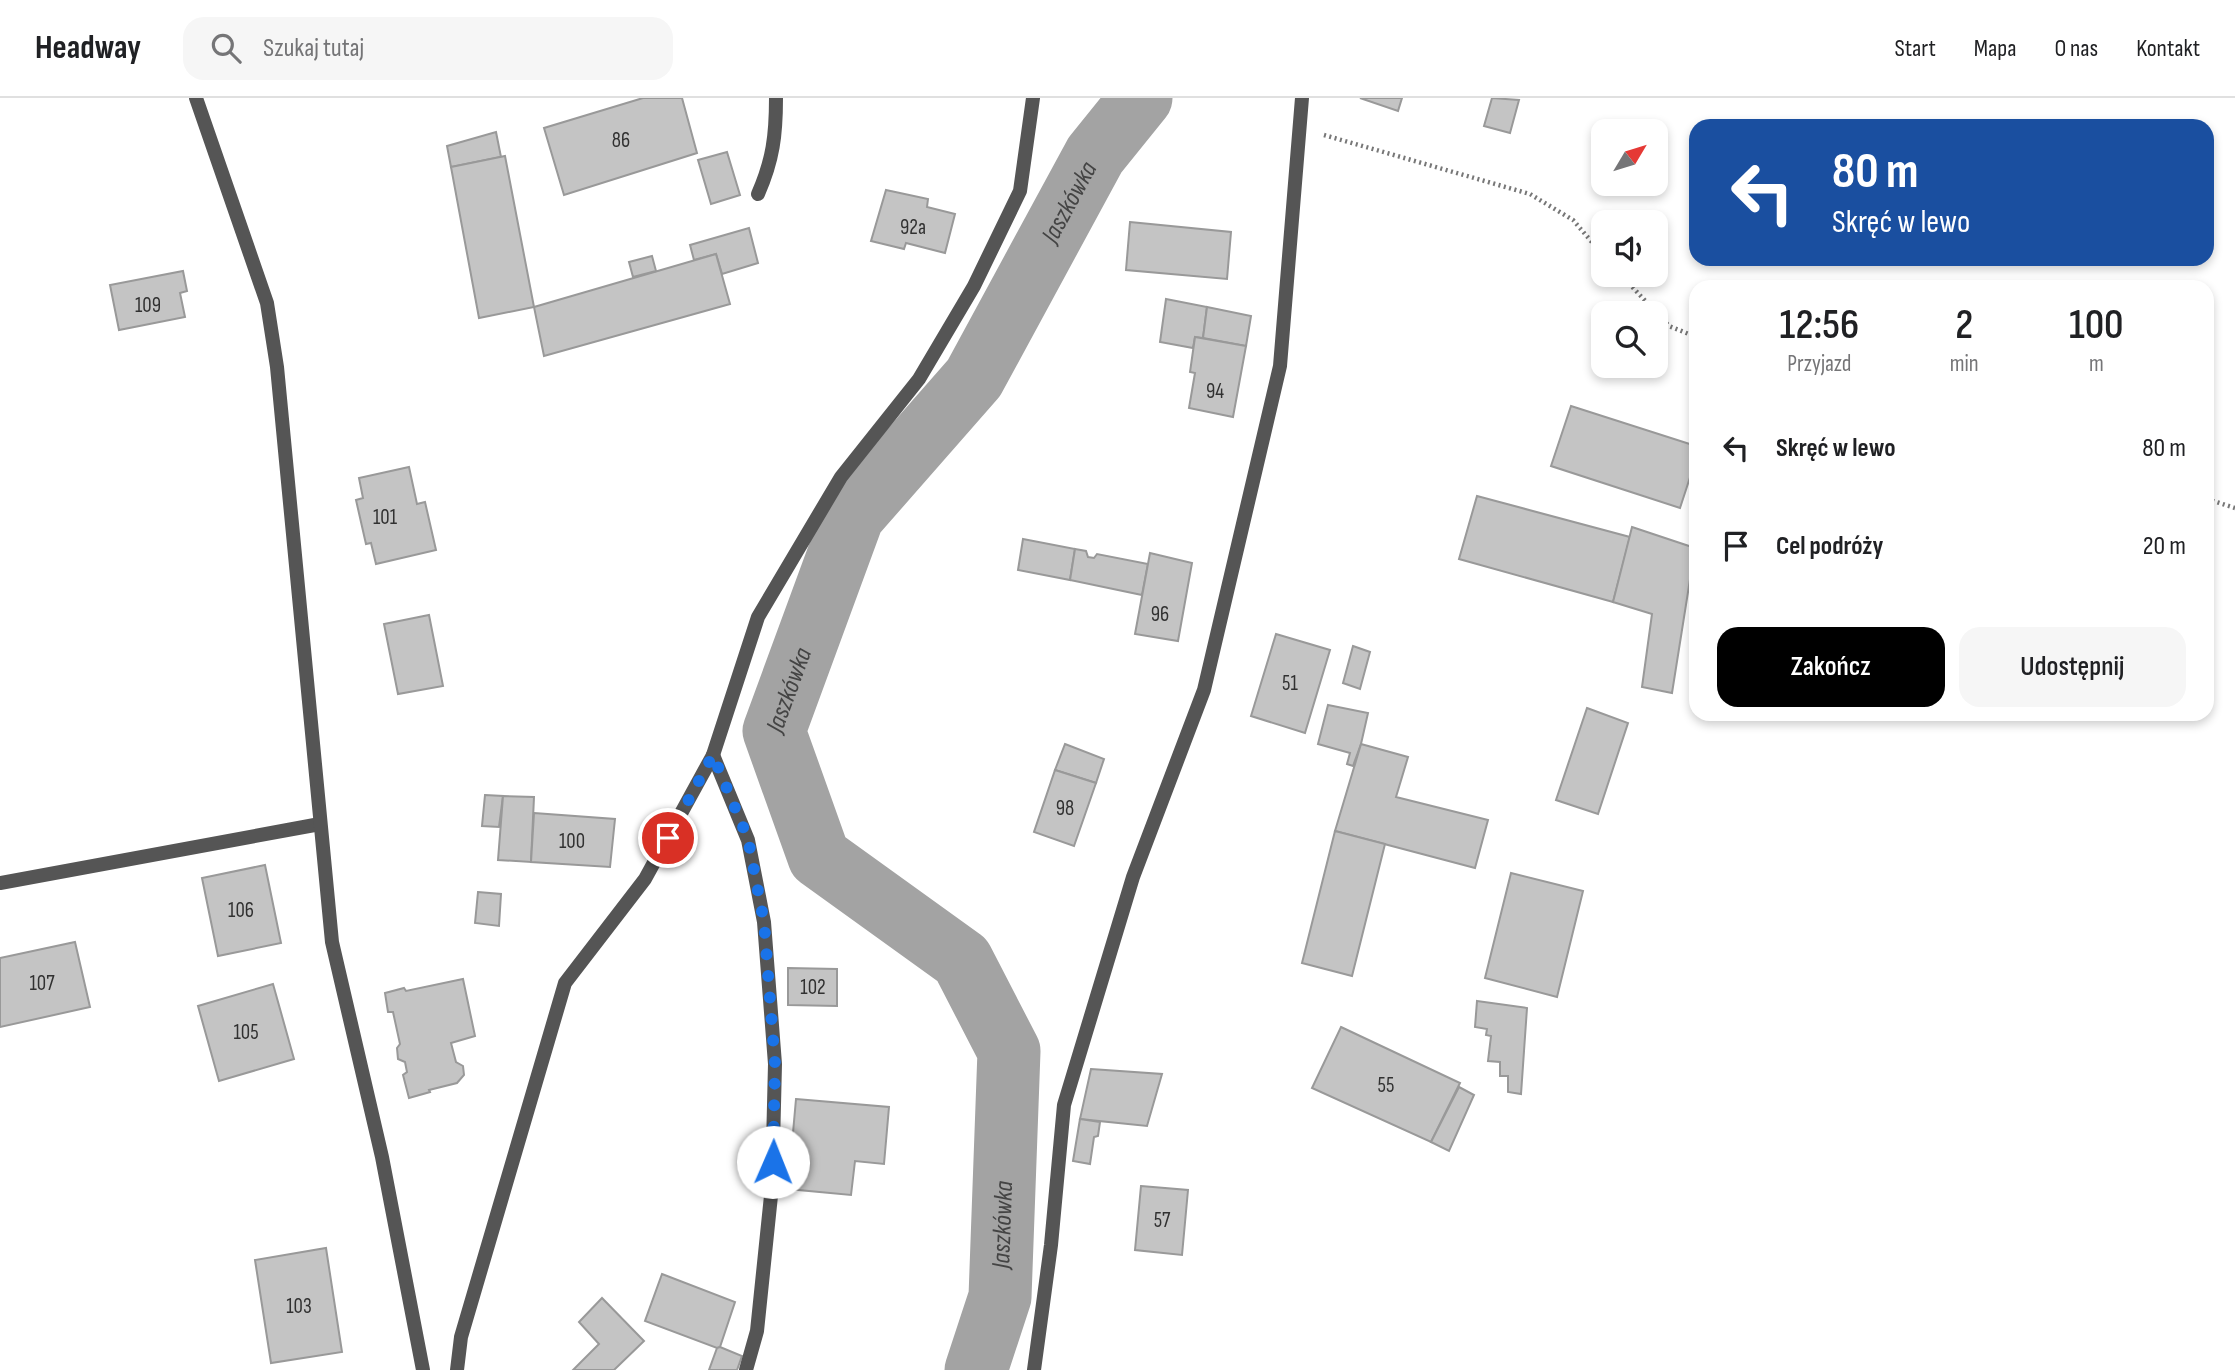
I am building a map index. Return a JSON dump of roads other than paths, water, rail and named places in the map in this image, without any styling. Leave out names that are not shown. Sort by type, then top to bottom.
[{"type":"street","points":[[196,98],[267,303],[277,366],[332,942],[382,1157],[423,1370]]},
{"type":"street","points":[[758,194],[770,167],[776,125],[776,98]]},
{"type":"street","points":[[457,1370],[461,1337],[565,983],[645,879],[713,755],[758,617],[841,477],[919,379],[974,286],[1020,191],[1033,98]]},
{"type":"street","points":[[1034,1370],[1051,1245],[1065,1105],[1133,877],[1204,690],[1280,366],[1302,98]]},
{"type":"street","points":[[713,755],[748,839],[764,922],[775,1064],[772,1186],[757,1331],[746,1370]]},
{"type":"street","points":[[0,883],[320,824]]},
{"type":"waterway","name":"Jaszkówka","points":[[976,1370],[1000,1297],[1009,1051],[962,960],[819,857],[774,731],[853,516],[974,378],[1095,155],[1141,98]]}]
